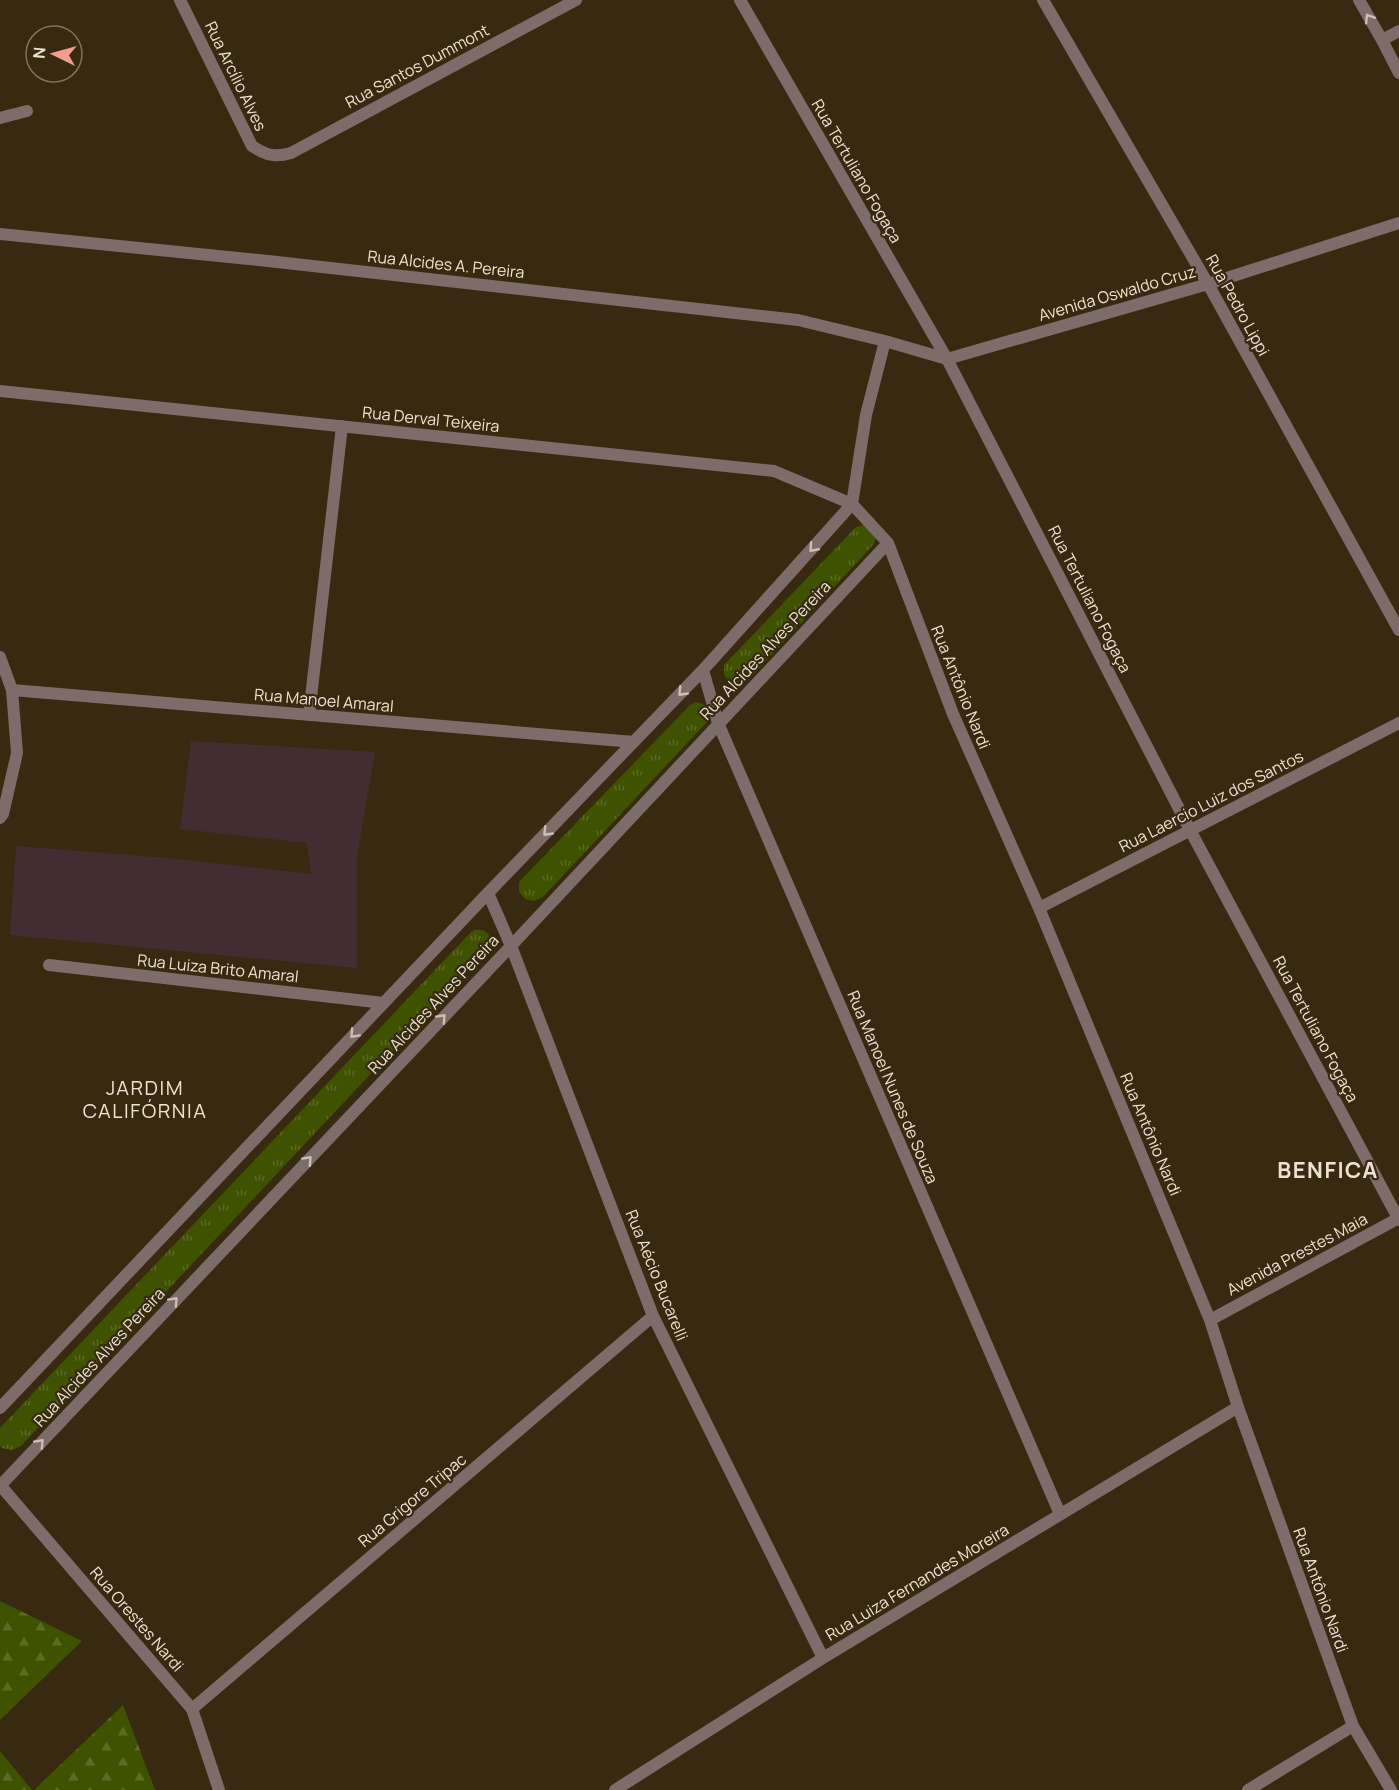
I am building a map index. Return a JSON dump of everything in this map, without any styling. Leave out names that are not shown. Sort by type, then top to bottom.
[{"type":"street","name":"Rua Arcílio Alves","points":[[180,0],[252,146],[273,157]]},
{"type":"street","name":"Rua Santos Dummont","points":[[273,157],[291,153],[576,0]]},
{"type":"street","name":"Rua Tertuliano Fogaça","points":[[740,0],[947,359],[1191,830],[1399,1219]]},
{"type":"street","name":"Rua Pedro Lippi","points":[[1043,0],[1208,284],[1399,630]]},
{"type":"street","points":[[1359,0],[1399,73]]},
{"type":"street","points":[[1382,40],[1399,31]]},
{"type":"street","points":[[0,118],[27,111]]},
{"type":"street","name":"Avenida Oswaldo Cruz","points":[[947,359],[1208,284],[1399,223]]},
{"type":"street","name":"Rua Alcides A. Pereira","points":[[0,234],[279,262],[798,320],[947,359]]},
{"type":"street","points":[[852,504],[866,415],[885,341]]},
{"type":"street","name":"Rua Derval Teixeira","points":[[0,391],[774,471],[852,504]]},
{"type":"street","points":[[309,715],[342,426]]},
{"type":"street","name":"Rua Antônio Nardi","points":[[852,504],[888,543],[953,714],[1039,908],[1210,1320],[1238,1407],[1353,1726],[1390,1790]]},
{"type":"street","name":"Rua Alcides Alves Pereira","points":[[0,1408],[488,893],[703,670],[852,504]]},
{"type":"street","name":"Rua Alcides Alves Pereira","points":[[0,1486],[511,946],[888,543]]},
{"type":"street","points":[[0,657],[12,690],[17,753],[3,814],[0,818]]},
{"type":"street","name":"Rua Manoel Nunes de Souza","points":[[703,670],[718,723],[1060,1514]]},
{"type":"street","name":"Rua Manoel Amaral","points":[[12,690],[634,742]]},
{"type":"street","name":"Rua Laercio Luiz dos Santos","points":[[1039,908],[1399,723]]},
{"type":"street","name":"Rua Aécio Bucarelli","points":[[488,893],[511,946],[653,1316],[823,1658]]},
{"type":"street","name":"Rua Luiza Brito Amaral","points":[[49,965],[384,1003]]},
{"type":"street","name":"Avenida Prestes Maia","points":[[1210,1320],[1399,1219]]},
{"type":"street","name":"Rua Grigore Tripac","points":[[192,1709],[653,1316]]},
{"type":"street","name":"Rua Luiza Fernandes Moreira","points":[[615,1790],[823,1658],[1238,1407]]},
{"type":"street","name":"Rua Orestes Nardi","points":[[0,1486],[192,1709],[219,1790]]},
{"type":"street","points":[[1248,1790],[1353,1726]]},
{"type":"shaded area","points":[[191,741],[375,752],[357,856],[357,968],[10,935],[16,846],[168,858],[311,874],[307,843],[180,829]]},
{"type":"green space","points":[[863,525],[876,537],[874,544],[748,680],[737,684],[728,681],[724,674],[724,665],[856,527]]},
{"type":"green space","points":[[696,702],[708,709],[707,722],[543,897],[534,901],[525,899],[519,891],[519,882],[690,705]]},
{"type":"green space","points":[[475,930],[483,930],[488,934],[490,945],[488,949],[21,1446],[12,1450],[2,1448],[0,1428]]},
{"type":"green space","points":[[0,1601],[82,1641],[0,1720]]},
{"type":"green space","points":[[123,1705],[155,1790],[34,1790]]},
{"type":"green space","points":[[0,1751],[32,1790],[0,1790]]},
{"type":"district","name":"JARDIM CALIFÓRNIA","points":[[145,1100]]},
{"type":"district","name":"BENFICA","points":[[1328,1170]]}]
